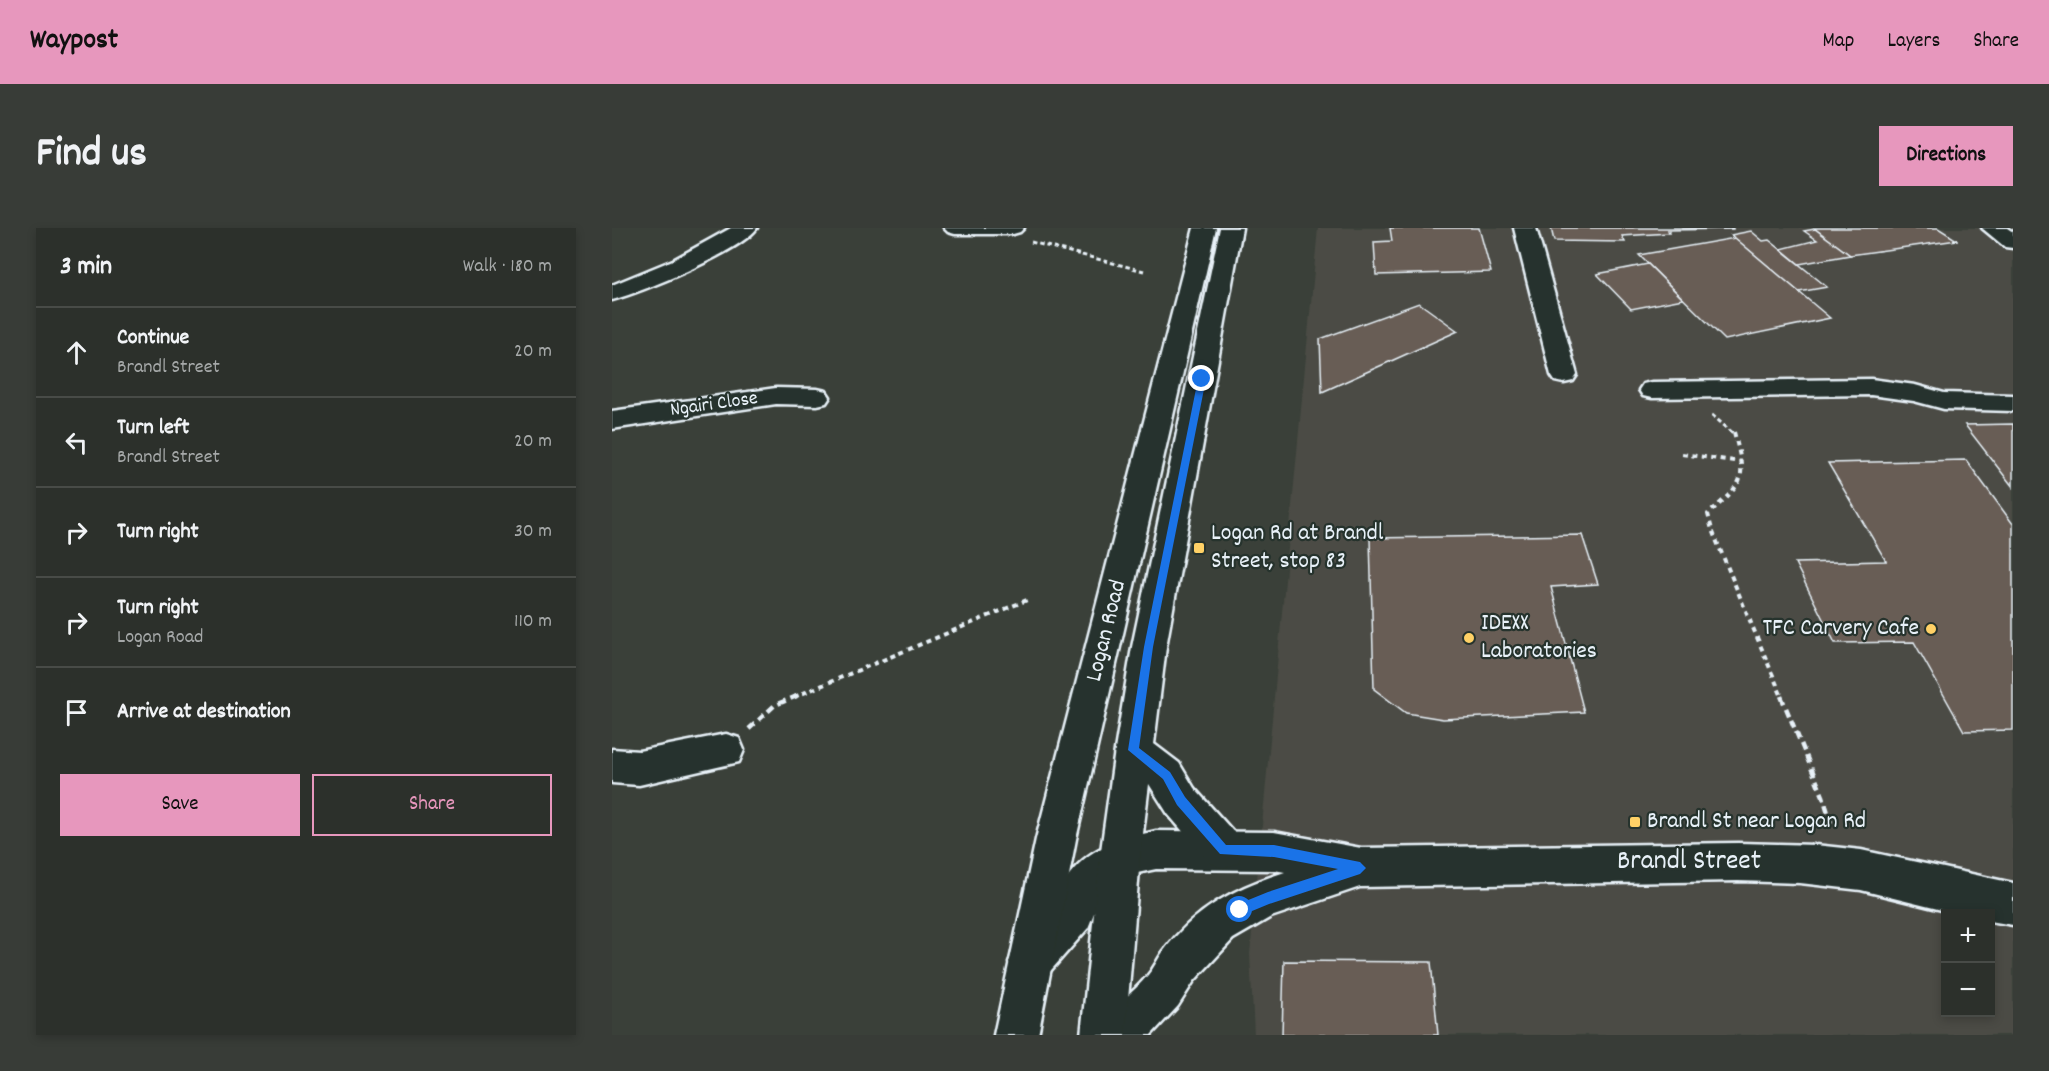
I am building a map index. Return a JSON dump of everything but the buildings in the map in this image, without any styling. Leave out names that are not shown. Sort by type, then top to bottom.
[{"type":"main road","points":[[612,293],[669,272],[711,251],[746,228]]},
{"type":"main road","points":[[955,228],[1013,228]]},
{"type":"main road","name":"Logan Road","points":[[1016,1035],[1056,839],[1205,228]]},
{"type":"main road","name":"Logan Road","points":[[1103,1035],[1120,858],[1133,750],[1149,647],[1231,228]]},
{"type":"main road","points":[[1525,228],[1564,375]]},
{"type":"main road","points":[[1993,228],[2013,242]]},
{"type":"main road","points":[[1652,390],[1871,387],[1915,393],[1965,404],[2013,403]]},
{"type":"main road","name":"Ngairi Close","points":[[612,420],[776,396],[817,397]]},
{"type":"main road","points":[[612,766],[639,768],[726,750]]},
{"type":"main road","points":[[1133,750],[1167,775],[1181,801],[1224,850]]},
{"type":"main road","name":"Brandl Street","points":[[1029,963],[1073,913],[1080,895],[1098,872],[1120,858],[1156,850],[1274,851],[1360,868],[1792,863],[1859,870],[1988,901],[2013,904]]},
{"type":"main road","name":"Brandl Street","points":[[1120,1035],[1163,991],[1191,951],[1218,924],[1240,910],[1268,898],[1360,868]]},
{"type":"path","points":[[1013,228],[1020,239],[1144,272]]},
{"type":"path","points":[[1707,413],[1716,417],[1734,432],[1742,462],[1742,477],[1735,490],[1708,514],[1717,541],[1823,796],[1831,823]]},
{"type":"path","points":[[1682,454],[1742,462]]},
{"type":"path","points":[[726,750],[775,705],[1027,600]]},
{"type":"shaded area","points":[[1318,228],[2013,228],[2013,1035],[1254,1035],[1250,954]]},
{"type":"place","name":"Logan Rd at Brandl Street, stop 83","points":[[1199,548]]},
{"type":"place","name":"TFC Carvery Cafe","points":[[1931,629]]},
{"type":"place","name":"IDEXX Laboratories","points":[[1469,638]]},
{"type":"place","name":"Brandl St near Logan Rd","points":[[1635,822]]},
{"type":"route","points":[[1202,379],[1149,647],[1133,750],[1167,775],[1181,801],[1224,850],[1274,851],[1360,868],[1268,898],[1240,910]]}]
